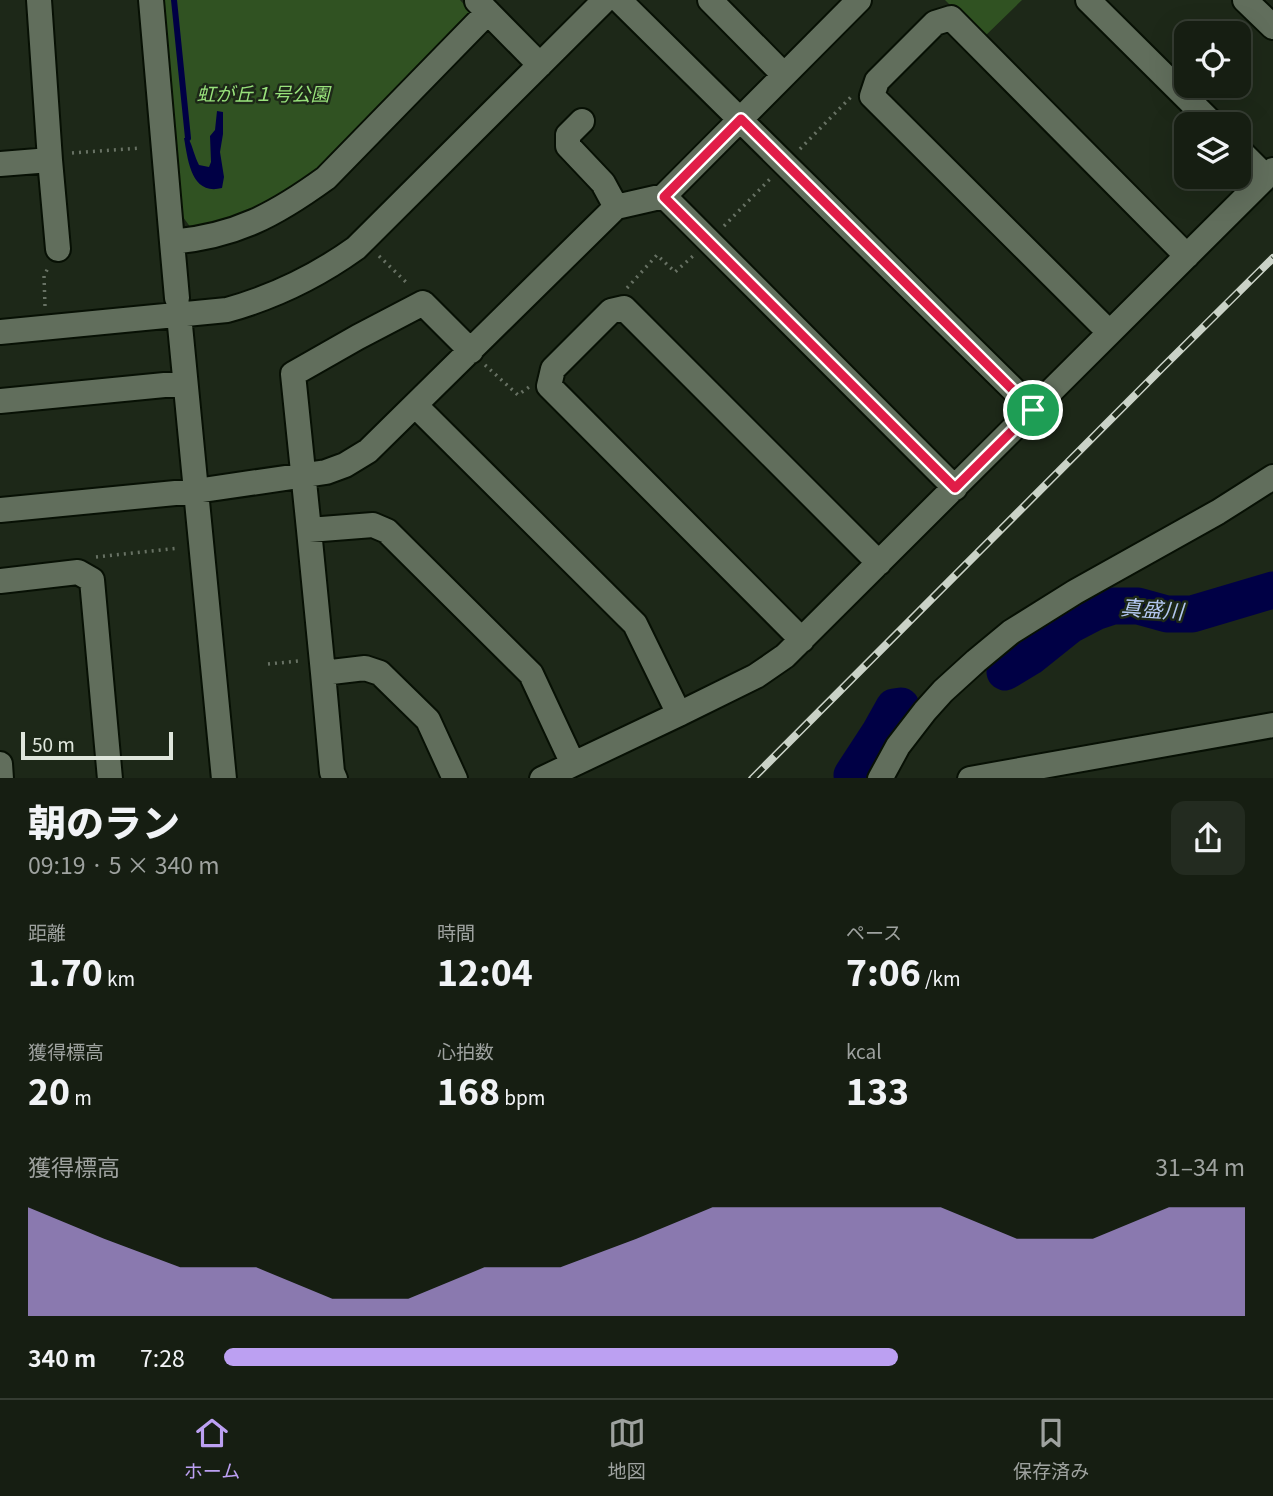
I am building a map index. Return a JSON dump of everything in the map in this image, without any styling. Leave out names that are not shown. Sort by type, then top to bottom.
[{"type":"street","points":[[39,0],[58,249]]},
{"type":"street","points":[[151,0],[224,778]]},
{"type":"street","points":[[0,332],[178,307],[227,310],[296,284],[337,262],[356,248],[605,0]]},
{"type":"street","points":[[619,0],[1033,410]]},
{"type":"street","points":[[710,0],[784,75]]},
{"type":"street","points":[[0,510],[195,491],[303,476],[326,472],[368,451],[616,207],[664,197],[859,0]]},
{"type":"street","points":[[1088,0],[1201,112]]},
{"type":"street","points":[[1245,0],[1273,27]]},
{"type":"street","points":[[172,242],[230,232],[265,218],[326,178],[482,6],[540,65]]},
{"type":"street","points":[[1108,332],[872,96],[877,81],[935,23],[951,18],[1187,256]]},
{"type":"street","points":[[582,121],[568,135],[568,146],[603,183],[616,207]]},
{"type":"street","points":[[0,164],[50,157]]},
{"type":"street","points":[[544,778],[769,668],[802,640],[1269,173],[1251,159]]},
{"type":"street","points":[[664,197],[955,488]]},
{"type":"street","points":[[335,778],[293,374],[423,303],[471,351]]},
{"type":"street","points":[[802,640],[549,386],[553,369],[611,311],[624,308],[879,563]]},
{"type":"street","points":[[0,401],[185,383]]},
{"type":"street","points":[[415,405],[635,624],[679,714]]},
{"type":"street","points":[[881,778],[898,746],[934,701],[1011,632],[1075,592],[1218,512],[1273,477]]},
{"type":"street","points":[[309,530],[373,525],[387,531],[531,674],[573,764]]},
{"type":"street","points":[[0,580],[78,572],[92,580],[110,778]]},
{"type":"street","points":[[323,666],[365,668],[380,673],[428,720],[455,778]]},
{"type":"street","points":[[976,778],[1273,725]]},
{"type":"path","points":[[723,227],[854,92]]},
{"type":"path","points":[[50,157],[164,147]]},
{"type":"path","points":[[45,310],[44,276],[58,249]]},
{"type":"path","points":[[372,249],[423,303]]},
{"type":"path","points":[[622,293],[657,255],[675,272],[693,255]]},
{"type":"path","points":[[471,351],[518,395],[533,383]]},
{"type":"path","points":[[95,557],[202,546]]},
{"type":"path","points":[[268,664],[323,666]]},
{"type":"green space","name":"虹が丘１号公園","points":[[160,0],[460,0],[471,12],[319,171],[256,208],[224,222],[191,228],[180,213]]},
{"type":"green space","points":[[945,0],[1022,0],[983,38]]},
{"type":"shaded area","points":[[217,111],[223,112],[220,152],[224,177],[222,188],[212,189],[204,187],[193,174],[184,138],[188,138],[199,165],[209,167],[210,136],[215,130]]},
{"type":"waterway","points":[[174,0],[188,138]]},
{"type":"waterway","name":"真盛川","points":[[1005,672],[1030,657],[1070,625],[1113,606],[1138,606],[1167,614],[1192,614],[1273,590]]},
{"type":"waterway","name":"真盛川","points":[[852,775],[894,707],[901,706]]},
{"type":"railway","points":[[753,778],[1273,258]]},
{"type":"route","points":[[741,119],[1033,410],[955,488],[664,197],[741,119]]}]
